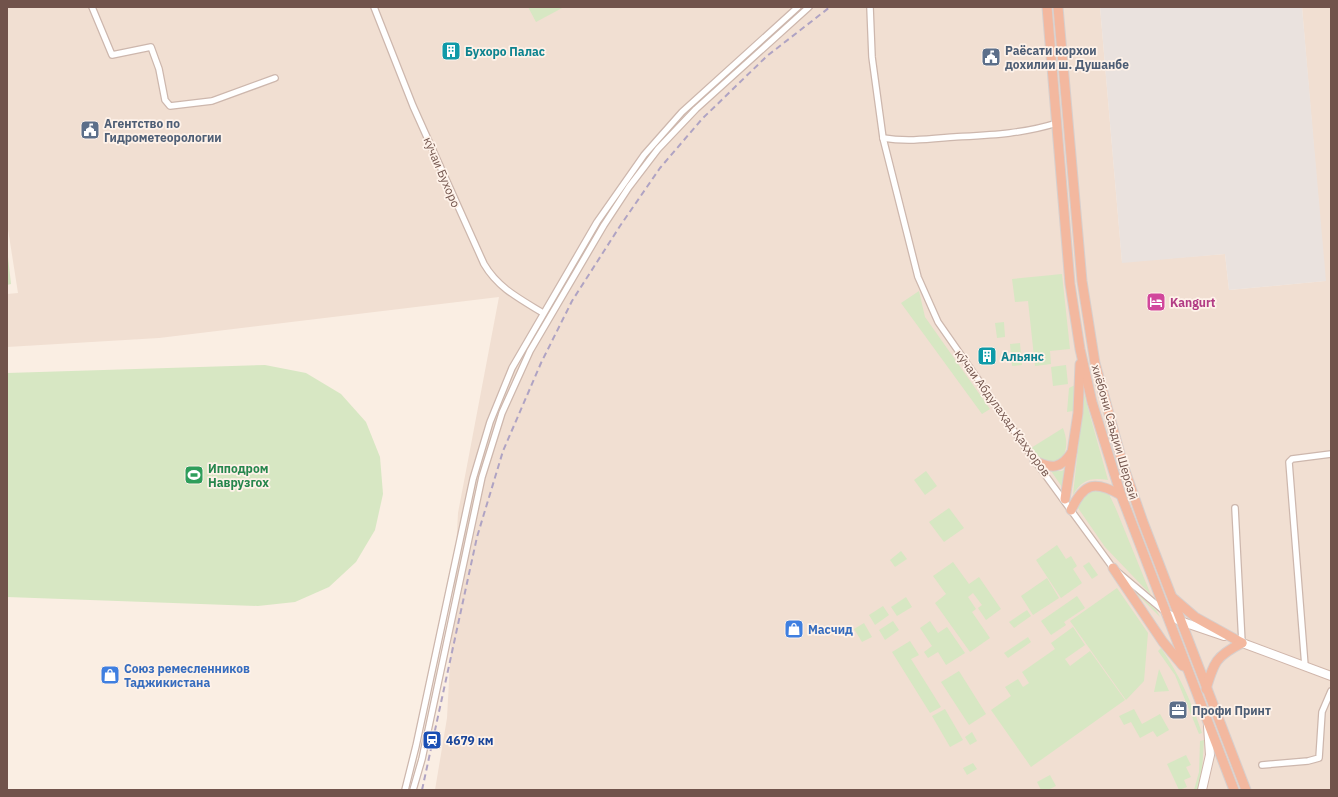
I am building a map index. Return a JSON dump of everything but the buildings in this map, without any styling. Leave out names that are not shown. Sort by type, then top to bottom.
[{"type":"highway","name":"хиёбони Саъдии Шерозӣ","points":[[1047,7],[1070,284],[1080,349],[1092,402],[1121,494],[1188,673],[1234,790]]},
{"type":"highway","name":"хиёбони Саъдии Шерозӣ","points":[[1058,7],[1082,281],[1095,363],[1123,465],[1170,596],[1246,790]]},
{"type":"highway","points":[[1065,500],[1073,449],[1080,384],[1080,349]]},
{"type":"highway","points":[[1035,461],[1045,466],[1057,466],[1065,463],[1073,449]]},
{"type":"highway","points":[[1071,510],[1079,494],[1085,488],[1093,486],[1109,488],[1121,494]]},
{"type":"highway","points":[[1113,568],[1163,642],[1188,673]]},
{"type":"highway","points":[[1170,596],[1195,617],[1242,643]]},
{"type":"highway","points":[[1206,689],[1212,668],[1224,652],[1242,643]]},
{"type":"highway","points":[[1208,724],[1213,718],[1218,719]]},
{"type":"main road","name":"кӯчаи Абдулаҳад Қаҳҳоров","points":[[1166,613],[1180,621],[1331,676]]},
{"type":"main road","points":[[1202,790],[1210,755],[1208,724]]},
{"type":"street","points":[[92,7],[112,55],[151,47],[167,105],[179,106],[212,101],[275,78]]},
{"type":"street","name":"кӯчаи Бухоро","points":[[374,7],[413,106],[490,275],[500,285],[543,313]]},
{"type":"street","points":[[404,790],[414,758],[470,489],[485,436],[512,368],[610,201],[660,136],[713,82],[798,7]]},
{"type":"street","points":[[413,790],[433,706],[478,493],[496,429],[519,371],[553,309],[616,207],[658,149],[696,108],[809,7]]},
{"type":"street","name":"кӯчаи Абдулаҳад Қаҳҳоров","points":[[870,7],[872,57],[883,138],[918,277],[938,322],[1035,461],[1065,500],[1113,568],[1166,613]]},
{"type":"street","points":[[883,138],[901,141],[996,135],[1031,131],[1057,123]]},
{"type":"street","points":[[1305,666],[1289,462],[1292,459],[1331,454]]},
{"type":"street","points":[[1235,508],[1242,643]]},
{"type":"street","points":[[447,601],[454,602]]},
{"type":"street","points":[[1262,765],[1308,761],[1319,758],[1322,712],[1324,703],[1331,691]]},
{"type":"street","points":[[425,705],[433,706]]},
{"type":"shaded area","points":[[7,7],[1100,7],[1122,262],[1225,254],[1229,290],[1325,281],[1302,7],[1331,7],[1331,790],[435,790],[447,718],[458,513],[499,297],[159,338],[7,347],[7,294],[18,293],[7,223]]},
{"type":"shaded area","points":[[1100,7],[1302,7],[1326,281],[1229,290],[1225,254],[1122,263]]},
{"type":"green space","points":[[528,7],[564,7],[536,22]]},
{"type":"green space","points":[[7,248],[11,284],[7,285]]},
{"type":"green space","points":[[1062,274],[1070,349],[1050,351],[1051,364],[1035,366],[1028,301],[1015,302],[1012,279]]},
{"type":"green space","points":[[919,291],[925,317],[990,409],[982,414],[901,303]]},
{"type":"green space","points":[[1004,322],[1005,337],[997,338],[995,323]]},
{"type":"green space","points":[[1020,343],[1022,365],[1012,366],[1010,344]]},
{"type":"green space","name":"Ипподром Наврузгох","points":[[265,365],[306,373],[341,394],[366,422],[380,457],[383,494],[375,530],[356,562],[329,587],[295,602],[258,606],[7,597],[7,373]]},
{"type":"green space","points":[[1066,365],[1068,384],[1053,386],[1051,367]]},
{"type":"green space","points":[[1075,385],[1073,411],[1067,412],[1069,388]]},
{"type":"green space","points":[[1084,394],[1108,480],[1092,479],[1087,481],[1079,486],[1073,495]]},
{"type":"green space","points":[[1063,428],[1066,444],[1062,459],[1053,462],[1045,460],[1037,455],[1031,448]]},
{"type":"green space","points":[[1067,467],[1062,487],[1051,471],[1062,471]]},
{"type":"green space","points":[[926,471],[937,486],[925,495],[914,480]]},
{"type":"green space","points":[[1101,489],[1109,494],[1151,595],[1105,547],[1078,508],[1078,503],[1088,492]]},
{"type":"green space","points":[[949,508],[964,528],[944,542],[929,522]]},
{"type":"green space","points":[[1057,545],[1066,559],[1071,556],[1077,566],[1073,569],[1082,583],[1061,598],[1036,560]]},
{"type":"green space","points":[[901,551],[907,559],[895,567],[890,560]]},
{"type":"green space","points":[[953,562],[969,584],[979,577],[1001,609],[986,620],[978,608],[982,605],[973,593],[968,597],[976,609],[972,612],[990,638],[970,652],[935,603],[946,594],[933,576]]},
{"type":"green space","points":[[1089,562],[1098,575],[1092,579],[1083,566]]},
{"type":"green space","points":[[1047,578],[1059,598],[1033,615],[1021,596]]},
{"type":"green space","points":[[1127,584],[1157,611],[1160,617]]},
{"type":"green space","points":[[1117,588],[1148,633],[1144,681],[1126,700],[1070,621]]},
{"type":"green space","points":[[1077,596],[1085,608],[1064,622],[1066,625],[1051,635],[1041,621]]},
{"type":"green space","points":[[906,597],[912,607],[897,616],[891,607]]},
{"type":"green space","points":[[883,606],[889,615],[875,625],[869,615]]},
{"type":"green space","points":[[1027,610],[1031,616],[1014,628],[1009,622]]},
{"type":"green space","points":[[893,621],[899,630],[885,640],[879,630]]},
{"type":"green space","points":[[930,621],[938,633],[947,627],[965,653],[946,665],[938,652],[928,658],[924,652],[932,646],[920,628]]},
{"type":"green space","points":[[864,623],[872,637],[862,642],[854,629]]},
{"type":"green space","points":[[1073,627],[1085,645],[1065,659],[1070,666],[1090,651],[1125,700],[1031,767],[991,710],[1011,696],[1005,687],[1018,679],[1023,687],[1029,683],[1022,672],[1055,649],[1051,643]]},
{"type":"green space","points":[[1028,637],[1031,642],[1008,658],[1004,653]]},
{"type":"green space","points":[[910,641],[919,655],[911,659],[941,707],[930,713],[892,652]]},
{"type":"green space","points":[[1161,648],[1184,689],[1194,710],[1202,733],[1199,734],[1175,675],[1158,651]]},
{"type":"green space","points":[[1159,669],[1169,691],[1154,692]]},
{"type":"green space","points":[[959,671],[986,714],[969,725],[941,682]]},
{"type":"green space","points":[[945,709],[963,740],[950,747],[932,716]]},
{"type":"green space","points":[[1134,709],[1142,724],[1160,714],[1169,730],[1157,737],[1153,731],[1140,738],[1131,722],[1124,725],[1119,716]]},
{"type":"green space","points":[[972,732],[977,741],[970,745],[965,737]]},
{"type":"green space","points":[[1204,740],[1202,773],[1197,790],[1194,790],[1199,772],[1200,741]]},
{"type":"green space","points":[[1186,755],[1191,765],[1186,767],[1191,777],[1184,780],[1187,787],[1179,790],[1167,764]]},
{"type":"green space","points":[[973,763],[977,769],[967,775],[963,768]]},
{"type":"green space","points":[[1050,775],[1056,786],[1048,790],[1041,790],[1037,782]]},
{"type":"railway","points":[[422,790],[477,537],[503,451],[541,363],[572,301],[620,226],[660,168],[702,119],[767,56],[830,7]]},
{"type":"place","name":"Бухоро Палас","points":[[451,51]]},
{"type":"place","name":"Раёсати корхои дохилии ш. Душанбе","points":[[991,57]]},
{"type":"place","name":"Агентство по Гидрометеорологии","points":[[90,130]]},
{"type":"place","name":"Kangurt","points":[[1156,302]]},
{"type":"place","name":"Альянс","points":[[987,356]]},
{"type":"place","name":"Ипподром Наврузгох","points":[[194,475]]},
{"type":"place","name":"Масчид","points":[[794,629]]},
{"type":"place","name":"Союз ремесленников Таджикистана","points":[[110,675]]},
{"type":"place","name":"Профи Принт","points":[[1178,710]]},
{"type":"place","name":"4679 км","points":[[432,740]]}]
